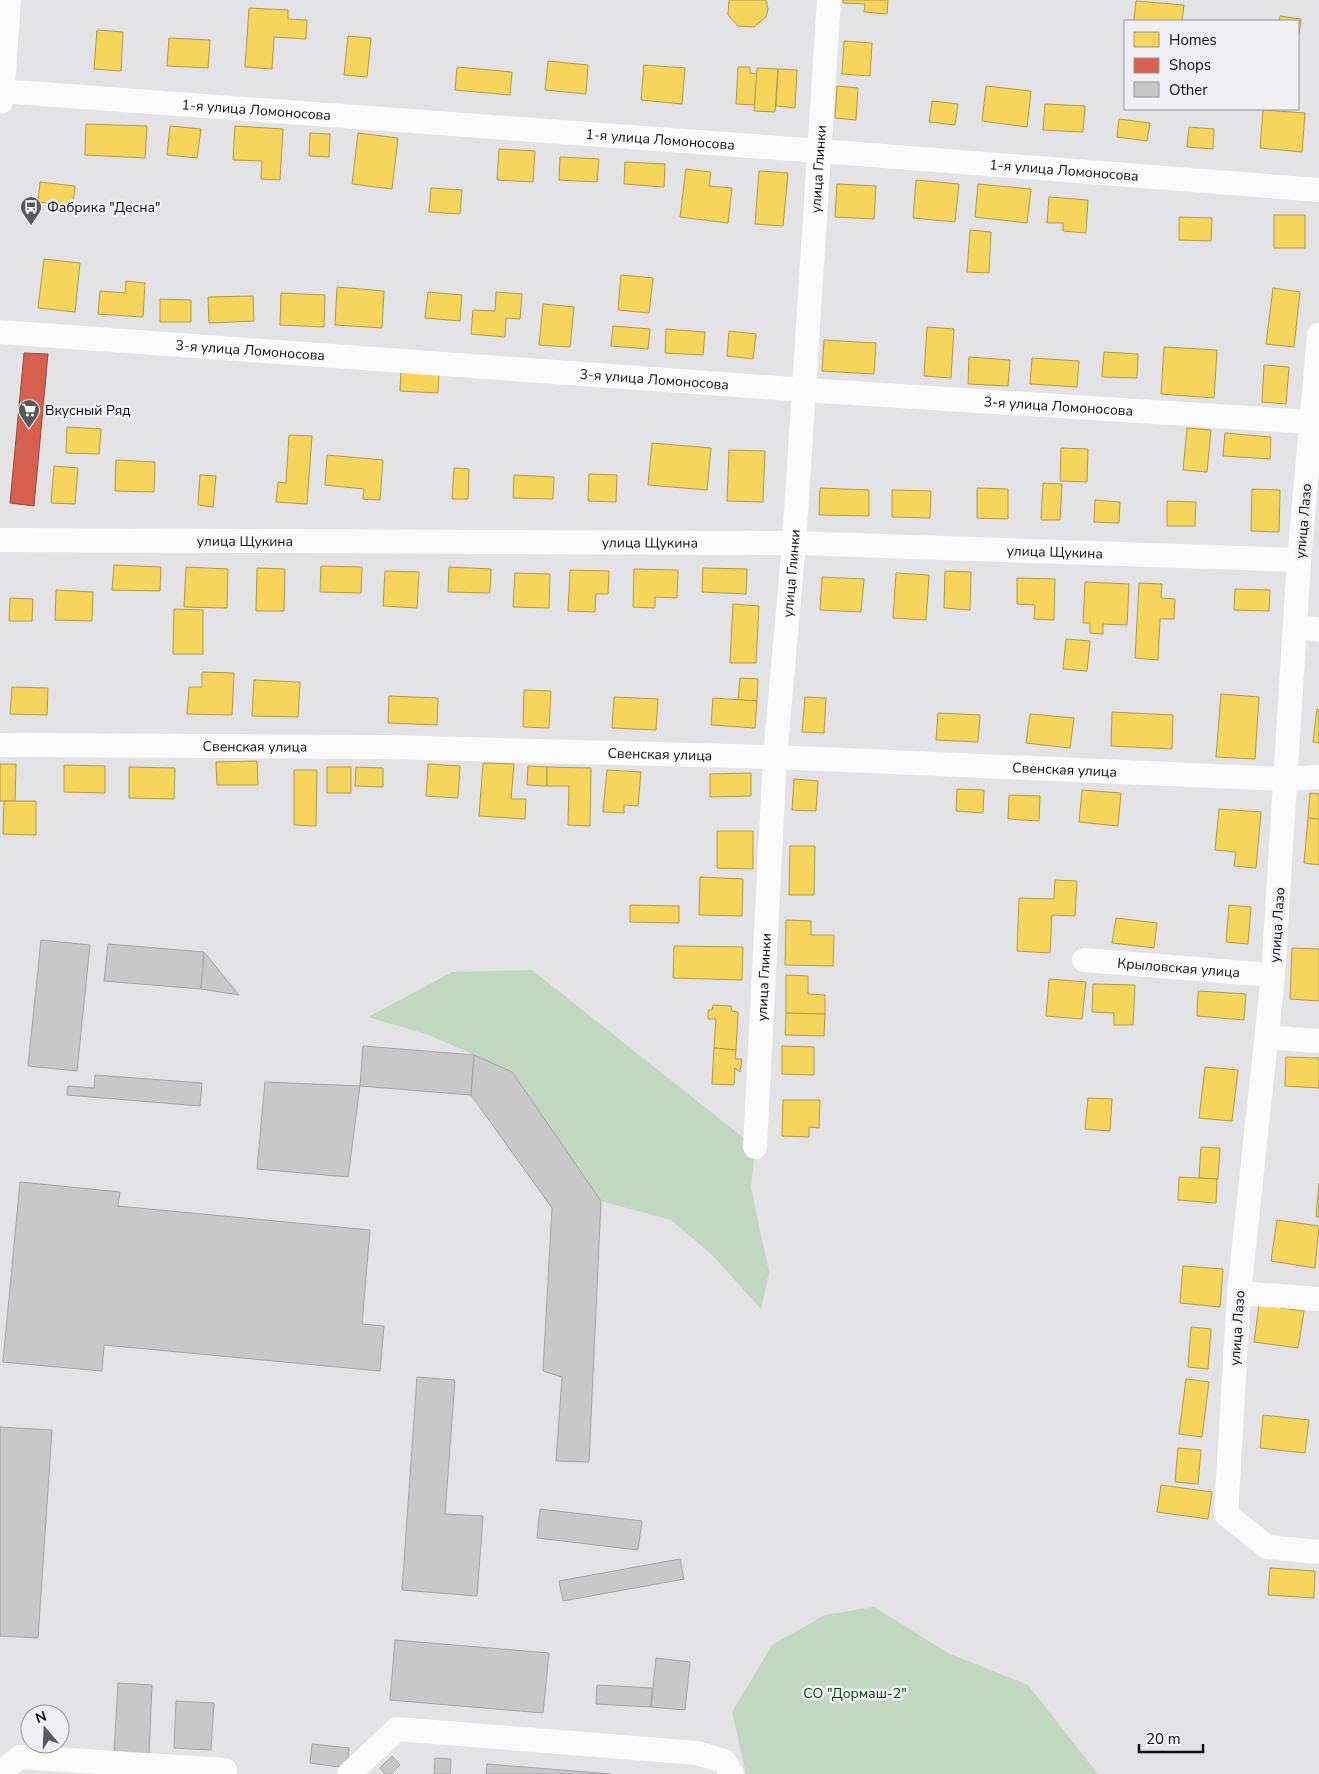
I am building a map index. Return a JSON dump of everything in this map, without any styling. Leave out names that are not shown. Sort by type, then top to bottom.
[{"type":"main road","points":[[0,96],[7,0]]},
{"type":"street","name":"улица Глинки","points":[[755,1147],[775,757],[794,543],[805,390],[829,0]]},
{"type":"street","name":"1-я улица Ломоносова","points":[[0,96],[820,151],[1319,190]]},
{"type":"street","name":"3-я улица Ломоносова","points":[[0,332],[805,390],[1311,422]]},
{"type":"street","name":"улица Лазо","points":[[1319,335],[1299,560],[1308,628],[1286,779],[1274,975],[1239,1293],[1226,1514],[1267,1547],[1319,1552]]},
{"type":"street","name":"улица Щукина","points":[[0,540],[794,543],[1299,560]]},
{"type":"street","name":"Свенская улица","points":[[0,745],[385,747],[775,757],[1286,779],[1319,777]]},
{"type":"street","name":"Крыловская улица","points":[[1084,960],[1274,975]]},
{"type":"street","points":[[1267,1037],[1319,1040]]},
{"type":"street","points":[[1239,1293],[1319,1299]]},
{"type":"street","points":[[349,1774],[397,1729],[697,1753],[724,1762],[732,1774]]},
{"type":"street","points":[[0,1773],[20,1757],[225,1770],[225,1774]]},
{"type":"green space","points":[[532,970],[755,1147],[751,1188],[769,1272],[761,1309],[712,1255],[671,1220],[601,1201],[512,1072],[429,1035],[368,1017],[452,972]]},
{"type":"green space","name":"СО \"Дормаш-2\"","points":[[874,1607],[948,1653],[1028,1685],[1098,1774],[746,1774],[732,1712],[772,1645],[825,1615]]},
{"type":"building: Homes","points":[[729,0],[766,0],[768,9],[766,17],[754,27],[738,26],[728,15]]},
{"type":"building: Homes","points":[[843,0],[888,0],[887,14],[864,12],[865,4],[843,3]]},
{"type":"building: Homes","points":[[1136,1],[1184,5],[1182,20],[1134,20]]},
{"type":"building: Homes","points":[[249,8],[288,10],[288,19],[307,20],[306,39],[274,37],[272,69],[245,67]]},
{"type":"building: Homes","points":[[1280,16],[1301,19],[1299,35],[1299,20],[1279,20]]},
{"type":"building: Homes","points":[[97,30],[123,32],[121,71],[94,69]]},
{"type":"building: Homes","points":[[348,36],[371,38],[367,77],[344,75]]},
{"type":"building: Homes","points":[[169,38],[210,40],[208,68],[167,66]]},
{"type":"building: Homes","points":[[844,41],[872,43],[870,76],[842,74]]},
{"type":"building: Homes","points":[[548,61],[588,65],[586,94],[545,90]]},
{"type":"building: Homes","points":[[644,65],[685,68],[682,104],[641,100]]},
{"type":"building: Homes","points":[[457,67],[512,72],[510,95],[455,90]]},
{"type":"building: Homes","points":[[738,67],[750,67],[750,73],[757,74],[755,105],[736,104]]},
{"type":"building: Homes","points":[[757,68],[778,69],[775,112],[754,111]]},
{"type":"building: Homes","points":[[778,69],[797,70],[795,108],[776,106]]},
{"type":"building: Homes","points":[[837,86],[858,88],[856,120],[835,118]]},
{"type":"building: Homes","points":[[986,86],[1031,91],[1027,127],[982,121]]},
{"type":"building: Homes","points":[[932,101],[958,104],[955,125],[929,122]]},
{"type":"building: Homes","points":[[1045,104],[1085,106],[1083,132],[1043,130]]},
{"type":"building: Homes","points":[[1263,110],[1305,113],[1302,152],[1260,148]]},
{"type":"building: Homes","points":[[1119,119],[1150,123],[1147,141],[1117,137]]},
{"type":"building: Homes","points":[[86,124],[147,126],[145,158],[85,155]]},
{"type":"building: Homes","points":[[170,126],[201,129],[197,158],[167,155]]},
{"type":"building: Homes","points":[[235,126],[283,129],[280,180],[261,179],[262,161],[233,160]]},
{"type":"building: Homes","points":[[1189,127],[1214,129],[1213,149],[1187,147]]},
{"type":"building: Homes","points":[[310,133],[330,134],[329,157],[309,156]]},
{"type":"building: Homes","points":[[358,133],[398,138],[392,189],[352,184]]},
{"type":"building: Homes","points":[[499,149],[535,151],[533,182],[497,180]]},
{"type":"building: Homes","points":[[560,157],[599,159],[597,182],[559,180]]},
{"type":"building: Homes","points":[[625,162],[665,164],[664,187],[624,184]]},
{"type":"building: Homes","points":[[686,169],[711,172],[709,186],[732,188],[728,223],[680,217]]},
{"type":"building: Homes","points":[[759,171],[788,173],[783,226],[755,224]]},
{"type":"building: Homes","points":[[916,180],[959,184],[955,222],[913,218]]},
{"type":"building: Homes","points":[[40,182],[75,186],[73,206],[38,202]]},
{"type":"building: Homes","points":[[837,184],[876,186],[874,219],[835,217]]},
{"type":"building: Homes","points":[[978,184],[1031,189],[1027,223],[975,217]]},
{"type":"building: Homes","points":[[431,188],[462,190],[460,214],[429,212]]},
{"type":"building: Homes","points":[[1049,197],[1088,200],[1086,233],[1063,231],[1063,223],[1047,223]]},
{"type":"building: Homes","points":[[1274,215],[1305,215],[1305,248],[1274,248]]},
{"type":"building: Homes","points":[[1179,217],[1212,218],[1211,241],[1179,240]]},
{"type":"building: Homes","points":[[970,230],[991,232],[989,273],[967,272]]},
{"type":"building: Homes","points":[[44,259],[80,263],[75,312],[38,308]]},
{"type":"building: Homes","points":[[621,275],[653,278],[649,313],[618,310]]},
{"type":"building: Homes","points":[[126,281],[145,283],[143,317],[98,314],[100,291],[125,293]]},
{"type":"building: Homes","points":[[337,287],[384,291],[382,328],[335,325]]},
{"type":"building: Homes","points":[[1273,288],[1300,292],[1294,347],[1266,344]]},
{"type":"building: Homes","points":[[428,292],[462,295],[460,321],[425,318]]},
{"type":"building: Homes","points":[[496,292],[522,294],[520,319],[506,318],[505,337],[471,334],[473,310],[495,311]]},
{"type":"building: Homes","points":[[281,293],[325,295],[324,327],[280,325]]},
{"type":"building: Homes","points":[[253,296],[254,321],[209,323],[208,297]]},
{"type":"building: Homes","points":[[160,299],[191,300],[191,322],[160,322]]},
{"type":"building: Homes","points":[[543,304],[574,307],[570,347],[539,345]]},
{"type":"building: Homes","points":[[613,326],[650,329],[648,349],[611,346]]},
{"type":"building: Homes","points":[[927,327],[954,329],[951,378],[924,376]]},
{"type":"building: Homes","points":[[666,329],[705,332],[703,355],[665,353]]},
{"type":"building: Homes","points":[[729,331],[756,334],[753,359],[727,356]]},
{"type":"building: Homes","points":[[824,340],[876,343],[874,374],[822,371]]},
{"type":"building: Homes","points":[[1164,347],[1217,350],[1214,398],[1161,394]]},
{"type":"building: Homes","points":[[1104,352],[1138,354],[1137,378],[1102,377]]},
{"type":"building: Homes","points":[[969,357],[1010,360],[1008,386],[968,384]]},
{"type":"building: Homes","points":[[1032,358],[1079,361],[1077,387],[1030,384]]},
{"type":"building: Homes","points":[[1264,365],[1289,367],[1286,404],[1262,402]]},
{"type":"building: Homes","points":[[401,370],[439,371],[438,393],[400,391]]},
{"type":"building: Homes","points":[[67,427],[101,429],[99,454],[66,453]]},
{"type":"building: Homes","points":[[1187,428],[1211,430],[1207,472],[1183,470]]},
{"type":"building: Homes","points":[[1225,433],[1271,437],[1270,459],[1223,456]]},
{"type":"building: Homes","points":[[289,435],[312,436],[307,504],[276,502],[278,482],[286,483]]},
{"type":"building: Homes","points":[[652,443],[711,448],[707,490],[648,485]]},
{"type":"building: Homes","points":[[1061,448],[1088,449],[1087,482],[1060,481]]},
{"type":"building: Homes","points":[[729,450],[765,451],[763,502],[727,501]]},
{"type":"building: Homes","points":[[327,455],[383,460],[380,500],[363,499],[364,489],[325,485]]},
{"type":"building: Homes","points":[[116,460],[155,462],[154,492],[115,491]]},
{"type":"building: Homes","points":[[54,466],[78,468],[75,504],[51,503]]},
{"type":"building: Homes","points":[[454,468],[469,469],[468,499],[452,499]]},
{"type":"building: Homes","points":[[589,474],[617,475],[616,502],[588,501]]},
{"type":"building: Homes","points":[[200,475],[216,476],[213,507],[198,505]]},
{"type":"building: Homes","points":[[514,475],[554,477],[553,499],[513,498]]},
{"type":"building: Homes","points":[[1043,483],[1062,484],[1060,520],[1041,520]]},
{"type":"building: Homes","points":[[820,488],[869,490],[869,516],[819,515]]},
{"type":"building: Homes","points":[[977,488],[1008,489],[1008,519],[977,518]]},
{"type":"building: Homes","points":[[1252,489],[1280,490],[1279,532],[1251,531]]},
{"type":"building: Homes","points":[[892,490],[931,491],[930,518],[892,517]]},
{"type":"building: Homes","points":[[1095,500],[1120,502],[1119,523],[1094,522]]},
{"type":"building: Homes","points":[[1167,501],[1196,502],[1195,526],[1167,526]]},
{"type":"building: Homes","points":[[114,565],[161,567],[160,591],[112,590]]},
{"type":"building: Homes","points":[[321,566],[362,567],[361,593],[320,592]]},
{"type":"building: Homes","points":[[186,567],[228,569],[227,608],[184,607]]},
{"type":"building: Homes","points":[[449,567],[491,569],[490,593],[448,592]]},
{"type":"building: Homes","points":[[257,568],[285,569],[284,611],[256,611]]},
{"type":"building: Homes","points":[[703,568],[747,569],[746,594],[702,592]]},
{"type":"building: Homes","points":[[634,569],[678,570],[677,598],[655,597],[655,608],[633,607]]},
{"type":"building: Homes","points":[[570,570],[609,571],[608,594],[596,594],[595,612],[568,611]]},
{"type":"building: Homes","points":[[385,571],[419,572],[417,608],[383,606]]},
{"type":"building: Homes","points":[[945,571],[971,572],[970,610],[944,608]]},
{"type":"building: Homes","points":[[515,573],[550,574],[549,608],[513,607]]},
{"type":"building: Homes","points":[[896,573],[929,575],[926,620],[893,618]]},
{"type":"building: Homes","points":[[822,577],[864,579],[861,612],[820,610]]},
{"type":"building: Homes","points":[[1017,578],[1055,579],[1054,620],[1034,619],[1035,605],[1017,604]]},
{"type":"building: Homes","points":[[1085,582],[1129,584],[1127,625],[1103,624],[1103,634],[1090,633],[1090,623],[1083,623]]},
{"type":"building: Homes","points":[[1139,583],[1162,584],[1161,598],[1175,599],[1174,619],[1160,619],[1158,660],[1135,658]]},
{"type":"building: Homes","points":[[1235,589],[1270,590],[1269,611],[1234,610]]},
{"type":"building: Homes","points":[[56,590],[93,592],[92,621],[55,620]]},
{"type":"building: Homes","points":[[10,598],[33,599],[32,621],[9,621]]},
{"type":"building: Homes","points":[[733,604],[759,606],[756,663],[730,663]]},
{"type":"building: Homes","points":[[174,609],[203,610],[203,654],[173,654]]},
{"type":"building: Homes","points":[[1066,639],[1090,641],[1087,671],[1063,669]]},
{"type":"building: Homes","points":[[202,672],[234,673],[232,715],[187,714],[189,687],[202,687]]},
{"type":"building: Homes","points":[[740,678],[758,679],[757,701],[738,700]]},
{"type":"building: Homes","points":[[254,680],[300,682],[298,717],[252,716]]},
{"type":"building: Homes","points":[[12,687],[48,688],[47,715],[10,714]]},
{"type":"building: Homes","points":[[524,690],[551,691],[549,728],[523,727]]},
{"type":"building: Homes","points":[[1221,694],[1259,697],[1255,759],[1216,757]]},
{"type":"building: Homes","points":[[389,696],[438,698],[437,725],[388,723]]},
{"type":"building: Homes","points":[[614,697],[658,699],[656,730],[612,728]]},
{"type":"building: Homes","points":[[805,697],[826,698],[824,733],[802,732]]},
{"type":"building: Homes","points":[[713,698],[757,701],[755,728],[711,725]]},
{"type":"building: Homes","points":[[1317,709],[1319,709],[1319,743],[1313,742]]},
{"type":"building: Homes","points":[[1112,712],[1173,715],[1172,749],[1111,746]]},
{"type":"building: Homes","points":[[938,713],[980,715],[978,742],[936,740]]},
{"type":"building: Homes","points":[[1030,714],[1074,718],[1070,748],[1026,743]]},
{"type":"building: Homes","points":[[257,761],[258,785],[217,785],[216,762]]},
{"type":"building: Homes","points":[[483,763],[514,764],[511,799],[526,799],[525,819],[479,816]]},
{"type":"building: Homes","points":[[0,764],[16,764],[15,801],[0,801]]},
{"type":"building: Homes","points":[[428,764],[460,766],[458,798],[426,796]]},
{"type":"building: Homes","points":[[64,765],[105,766],[105,793],[64,792]]},
{"type":"building: Homes","points":[[528,766],[547,767],[547,786],[527,785]]},
{"type":"building: Homes","points":[[129,767],[175,768],[174,799],[129,798]]},
{"type":"building: Homes","points":[[327,767],[351,767],[351,793],[327,793]]},
{"type":"building: Homes","points":[[356,767],[383,768],[383,787],[355,786]]},
{"type":"building: Homes","points":[[547,767],[591,768],[590,826],[568,825],[569,786],[547,786]]},
{"type":"building: Homes","points":[[294,770],[317,770],[316,826],[294,825]]},
{"type":"building: Homes","points":[[607,770],[641,772],[638,806],[624,805],[624,813],[603,812]]},
{"type":"building: Homes","points":[[751,773],[751,796],[710,797],[710,774]]},
{"type":"building: Homes","points":[[794,779],[818,781],[816,811],[792,810]]},
{"type":"building: Homes","points":[[957,789],[984,790],[983,813],[956,811]]},
{"type":"building: Homes","points":[[1082,790],[1121,793],[1118,826],[1079,822]]},
{"type":"building: Homes","points":[[1310,793],[1319,794],[1319,819],[1308,818]]},
{"type":"building: Homes","points":[[1009,795],[1040,796],[1039,821],[1008,819]]},
{"type":"building: Homes","points":[[4,801],[36,801],[36,835],[3,834]]},
{"type":"building: Homes","points":[[1219,809],[1261,812],[1256,868],[1234,866],[1236,852],[1215,850]]},
{"type":"building: Homes","points":[[1308,818],[1319,819],[1319,865],[1304,863]]},
{"type":"building: Homes","points":[[717,831],[753,831],[753,869],[717,868]]},
{"type":"building: Homes","points":[[790,846],[815,846],[814,895],[789,895]]},
{"type":"building: Homes","points":[[700,877],[743,879],[742,916],[699,915]]},
{"type":"building: Homes","points":[[1055,880],[1077,881],[1075,916],[1052,915],[1050,953],[1017,951],[1019,898],[1054,899]]},
{"type":"building: Homes","points":[[630,905],[679,906],[679,923],[630,922]]},
{"type":"building: Homes","points":[[1229,905],[1251,907],[1248,944],[1226,942]]},
{"type":"building: Homes","points":[[1116,918],[1157,923],[1154,948],[1112,943]]},
{"type":"building: Homes","points":[[786,920],[811,921],[811,935],[834,935],[833,966],[785,965]]},
{"type":"building: Homes","points":[[674,946],[743,947],[742,980],[673,978]]},
{"type":"building: Homes","points":[[1292,948],[1319,949],[1319,1001],[1290,999]]},
{"type":"building: Homes","points":[[786,975],[808,976],[808,994],[825,995],[825,1014],[786,1013]]},
{"type":"building: Homes","points":[[1049,979],[1086,982],[1082,1019],[1046,1016]]},
{"type":"building: Homes","points":[[1093,984],[1135,985],[1133,1025],[1114,1025],[1114,1013],[1092,1012]]},
{"type":"building: Homes","points":[[1198,991],[1246,994],[1244,1020],[1197,1016]]},
{"type":"building: Homes","points":[[713,1005],[731,1006],[732,1011],[738,1012],[736,1050],[714,1048],[716,1019],[708,1019],[708,1010],[712,1010]]},
{"type":"building: Homes","points":[[786,1013],[825,1014],[824,1036],[785,1035]]},
{"type":"building: Homes","points":[[782,1046],[814,1047],[814,1075],[782,1074]]},
{"type":"building: Homes","points":[[714,1048],[736,1050],[735,1059],[742,1059],[740,1072],[735,1068],[734,1085],[712,1084]]},
{"type":"building: Homes","points":[[1286,1057],[1319,1058],[1319,1088],[1285,1086]]},
{"type":"building: Homes","points":[[1205,1067],[1238,1070],[1232,1121],[1199,1118]]},
{"type":"building: Homes","points":[[1088,1098],[1112,1099],[1110,1131],[1085,1129]]},
{"type":"building: Homes","points":[[783,1100],[820,1100],[819,1128],[809,1127],[809,1137],[782,1136]]},
{"type":"building: Homes","points":[[1201,1147],[1220,1148],[1218,1179],[1199,1178]]},
{"type":"building: Homes","points":[[1179,1177],[1217,1179],[1216,1203],[1178,1200]]},
{"type":"building: Homes","points":[[1319,1183],[1319,1217],[1316,1217]]},
{"type":"building: Homes","points":[[1277,1220],[1319,1226],[1315,1268],[1271,1261]]},
{"type":"building: Homes","points":[[1183,1266],[1223,1269],[1220,1307],[1180,1303]]},
{"type":"building: Homes","points":[[1259,1305],[1304,1311],[1298,1348],[1254,1342]]},
{"type":"building: Homes","points":[[1191,1327],[1211,1329],[1208,1369],[1188,1367]]},
{"type":"building: Homes","points":[[1186,1379],[1209,1382],[1202,1437],[1179,1434]]},
{"type":"building: Homes","points":[[1263,1415],[1309,1420],[1305,1453],[1260,1448]]},
{"type":"building: Homes","points":[[1178,1448],[1201,1450],[1198,1484],[1175,1482]]},
{"type":"building: Homes","points":[[1161,1485],[1212,1492],[1208,1519],[1157,1512]]},
{"type":"building: Homes","points":[[1270,1568],[1315,1571],[1314,1598],[1268,1595]]},
{"type":"building: Shops","name":"Вкусный Ряд","points":[[24,353],[48,354],[34,506],[10,503]]},
{"type":"building: Other","points":[[41,940],[90,945],[77,1071],[28,1066]]},
{"type":"building: Other","points":[[108,944],[204,952],[201,989],[104,981]]},
{"type":"building: Other","points":[[204,952],[239,995],[201,989]]},
{"type":"building: Other","points":[[363,1046],[474,1055],[471,1095],[360,1086]]},
{"type":"building: Other","points":[[474,1055],[512,1072],[601,1201],[589,1462],[556,1461],[562,1377],[543,1371],[552,1208],[471,1095]]},
{"type":"building: Other","points":[[95,1075],[202,1083],[200,1106],[67,1095],[68,1086],[94,1088]]},
{"type":"building: Other","points":[[265,1082],[360,1086],[348,1177],[257,1169]]},
{"type":"building: Other","points":[[20,1182],[120,1192],[118,1206],[370,1230],[362,1324],[384,1326],[380,1371],[104,1345],[102,1371],[3,1362]]},
{"type":"building: Other","points":[[417,1377],[455,1380],[445,1514],[483,1516],[477,1596],[402,1590]]},
{"type":"building: Other","points":[[0,1427],[52,1430],[38,1638],[0,1636]]},
{"type":"building: Other","points":[[540,1509],[642,1521],[638,1550],[537,1538]]},
{"type":"building: Other","points":[[680,1559],[684,1579],[563,1601],[559,1581]]},
{"type":"building: Other","points":[[395,1640],[549,1653],[543,1713],[390,1700]]},
{"type":"building: Other","points":[[656,1658],[690,1662],[685,1710],[651,1707]]},
{"type":"building: Other","points":[[118,1683],[152,1685],[149,1755],[114,1753]]},
{"type":"building: Other","points":[[597,1685],[652,1688],[651,1707],[596,1704]]},
{"type":"building: Other","points":[[176,1701],[214,1703],[211,1750],[174,1748]]},
{"type":"building: Other","points":[[312,1744],[349,1748],[347,1768],[310,1763]]},
{"type":"building: Other","points":[[392,1756],[400,1765],[391,1774],[385,1774],[380,1768]]},
{"type":"building: Other","points":[[435,1758],[451,1759],[450,1774],[434,1774]]},
{"type":"building: Other","points":[[487,1764],[611,1774],[486,1774]]},
{"type":"place","name":"Фабрика \"Десна\"","points":[[31,226]]},
{"type":"place","name":"Вкусный Ряд","points":[[29,429]]}]
